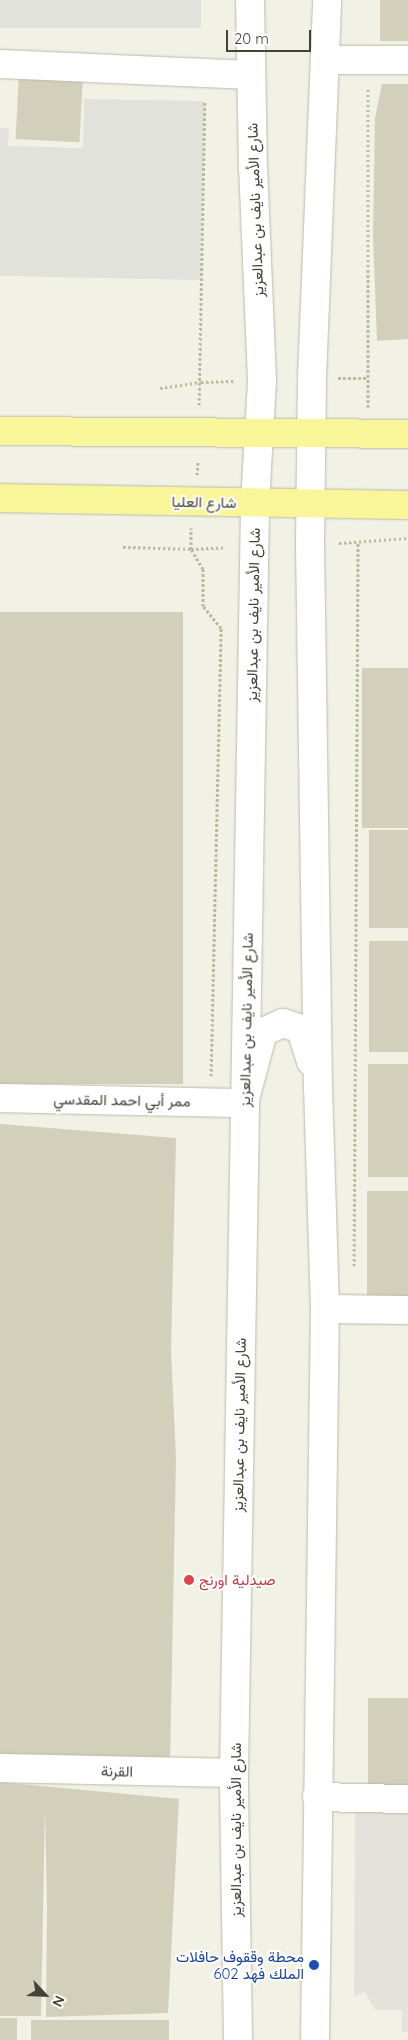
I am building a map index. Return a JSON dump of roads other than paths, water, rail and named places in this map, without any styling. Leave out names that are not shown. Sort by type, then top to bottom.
[{"type":"main road","points":[[0,431],[408,434]]},
{"type":"main road","name":"شارع العليا","points":[[0,498],[408,506]]},
{"type":"street","name":"شارع الأمير نايف بن عبدالعزيز","points":[[238,2040],[234,1773],[255,503],[262,380],[250,0]]},
{"type":"street","points":[[315,2040],[325,1308],[318,1090],[310,544],[311,433],[327,0]]},
{"type":"street","points":[[325,60],[408,60]]},
{"type":"street","points":[[0,64],[251,75]]},
{"type":"street","points":[[244,1103],[263,1032],[283,1023],[301,1029],[318,1090]]},
{"type":"street","name":"ممر أبي احمد المقدسي","points":[[0,1098],[244,1103]]},
{"type":"street","points":[[325,1308],[408,1310]]},
{"type":"street","name":"القرنة","points":[[0,1768],[234,1773]]},
{"type":"street","points":[[317,1797],[408,1799]]},
{"type":"place","name":"صيدلية اورنج","points":[[189,1580]]},
{"type":"place","name":"محطة وققوف حافلات الملك فهد 602","points":[[314,1965]]}]
